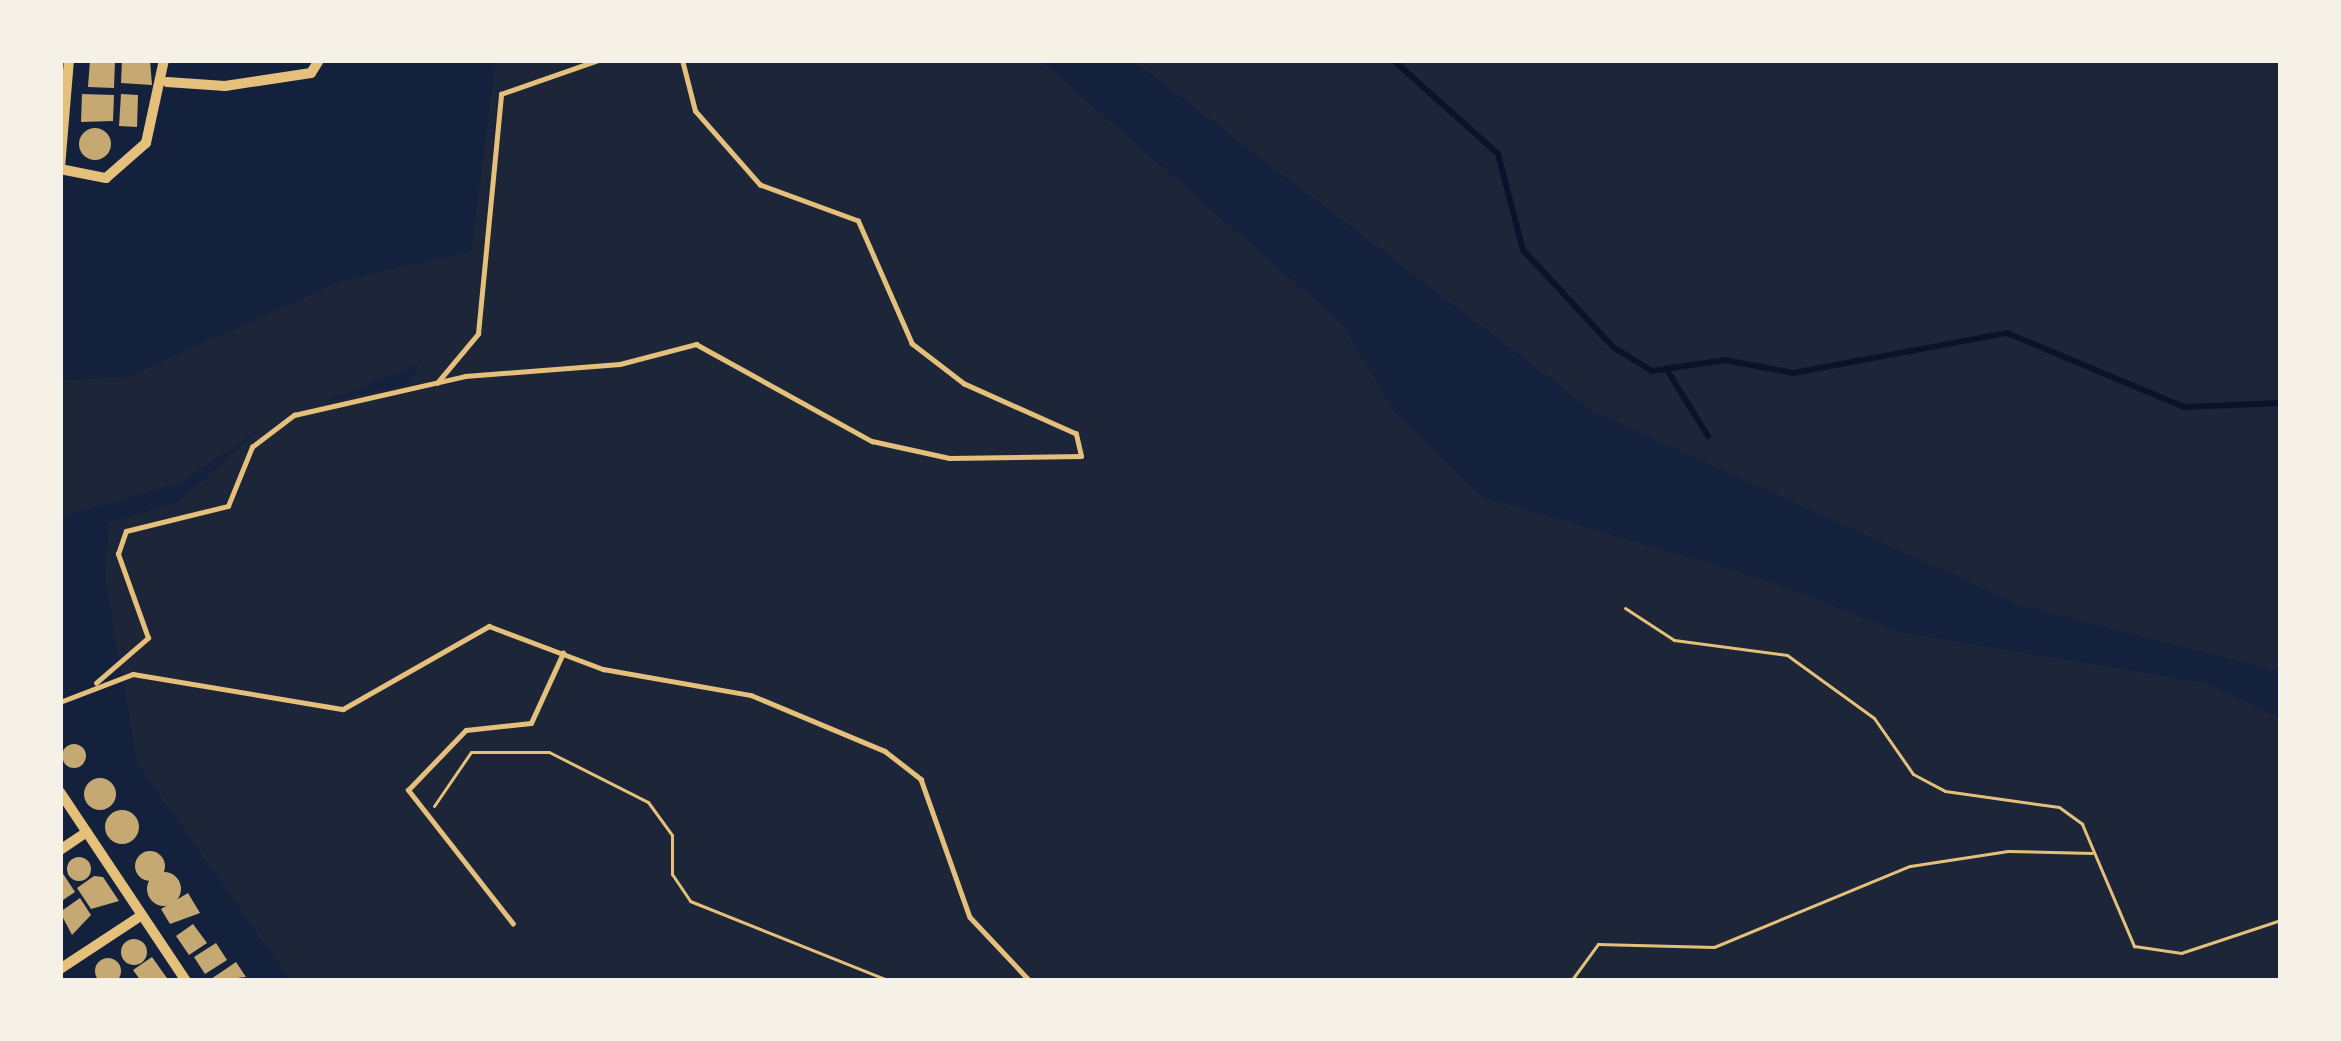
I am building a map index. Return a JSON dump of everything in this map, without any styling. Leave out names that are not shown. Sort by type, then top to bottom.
[{"type":"street","points":[[69,60],[60,168],[106,178],[146,143],[167,82],[164,60]]},
{"type":"street","points":[[167,82],[225,86],[311,73],[319,60]]},
{"type":"street","points":[[60,792],[186,981]]},
{"type":"street","points":[[60,850],[87,832]]},
{"type":"street","points":[[60,969],[142,915]]},
{"type":"lane","points":[[437,383],[478,334],[501,94],[598,60]]},
{"type":"lane","points":[[60,702],[96,683],[148,638],[118,554],[126,531],[228,506],[252,446],[294,415],[437,383],[710,345],[872,442],[949,458],[1081,456],[1076,434],[964,384],[912,344],[858,220],[760,185],[695,111],[682,60]]},
{"type":"lane","points":[[96,683],[133,674],[343,709],[470,630],[489,626],[563,653],[752,695],[900,759],[936,809],[970,917],[1030,981]]},
{"type":"lane","points":[[513,925],[431,820],[409,802],[415,775],[483,722],[531,723],[563,653]]},
{"type":"path","points":[[1625,608],[1674,640],[1786,655],[1874,718],[1913,774],[1945,791],[2059,807],[2082,824],[2120,929],[2154,953],[2281,920]]},
{"type":"path","points":[[431,820],[437,788],[471,752],[549,752],[648,802],[672,835],[672,874],[690,901],[890,981]]},
{"type":"path","points":[[1571,981],[1577,958],[1598,944],[1714,947],[1910,866],[2008,851],[2092,854]]},
{"type":"shaded area","points":[[496,60],[1040,60],[1342,324],[1395,413],[1482,497],[1766,580],[1903,633],[2205,683],[2281,718],[2281,981],[291,981],[137,763],[105,576],[109,523],[179,502],[261,428],[180,483],[60,517],[60,381],[130,376],[341,281],[471,251]],"holes":[[[419,364],[409,384],[325,402]]]},
{"type":"shaded area","points":[[1132,60],[2281,60],[2281,672],[2020,605],[1594,412]]},
{"type":"building","points":[[90,60],[115,60],[114,88],[88,87]]},
{"type":"building","points":[[122,60],[150,60],[152,85],[121,83]]},
{"type":"building","points":[[82,94],[114,95],[113,121],[81,122]]},
{"type":"building","points":[[121,94],[138,95],[137,127],[119,126]]},
{"type":"building","points":[[95,128],[107,132],[111,144],[107,156],[95,160],[83,156],[79,144],[83,132]]},
{"type":"building","points":[[74,744],[86,756],[74,768],[62,756]]},
{"type":"building","points":[[100,778],[111,783],[116,794],[111,805],[100,810],[89,805],[84,794],[89,783]]},
{"type":"building","points":[[122,810],[134,815],[139,827],[134,839],[122,844],[110,839],[105,827],[110,815]]},
{"type":"building","points":[[150,851],[161,855],[165,866],[161,877],[150,881],[139,877],[135,866],[139,855]]},
{"type":"building","points":[[79,857],[88,860],[88,878],[79,881],[70,878],[67,869],[70,860]]},
{"type":"building","points":[[60,869],[75,892],[60,902]]},
{"type":"building","points":[[164,872],[176,877],[181,889],[176,901],[164,906],[152,901],[147,889],[152,877]]},
{"type":"building","points":[[94,876],[103,877],[119,901],[91,909],[77,888]]},
{"type":"building","points":[[188,893],[200,913],[170,924],[161,909]]},
{"type":"building","points":[[80,898],[91,915],[72,935],[60,912]]},
{"type":"building","points":[[193,924],[207,943],[189,955],[176,936]]},
{"type":"building","points":[[134,939],[147,952],[134,965],[121,952]]},
{"type":"building","points":[[216,943],[227,960],[205,974],[194,957]]},
{"type":"building","points":[[152,957],[169,981],[141,981],[133,970]]},
{"type":"building","points":[[108,958],[121,971],[108,984],[95,971]]},
{"type":"building","points":[[236,962],[246,977],[208,981]]},
{"type":"waterway","points":[[1393,60],[1498,154],[1523,250],[1613,347],[1652,371],[1725,360],[1793,373],[2007,333],[2184,407],[2281,403]]},
{"type":"waterway","points":[[1667,370],[1708,436]]}]
